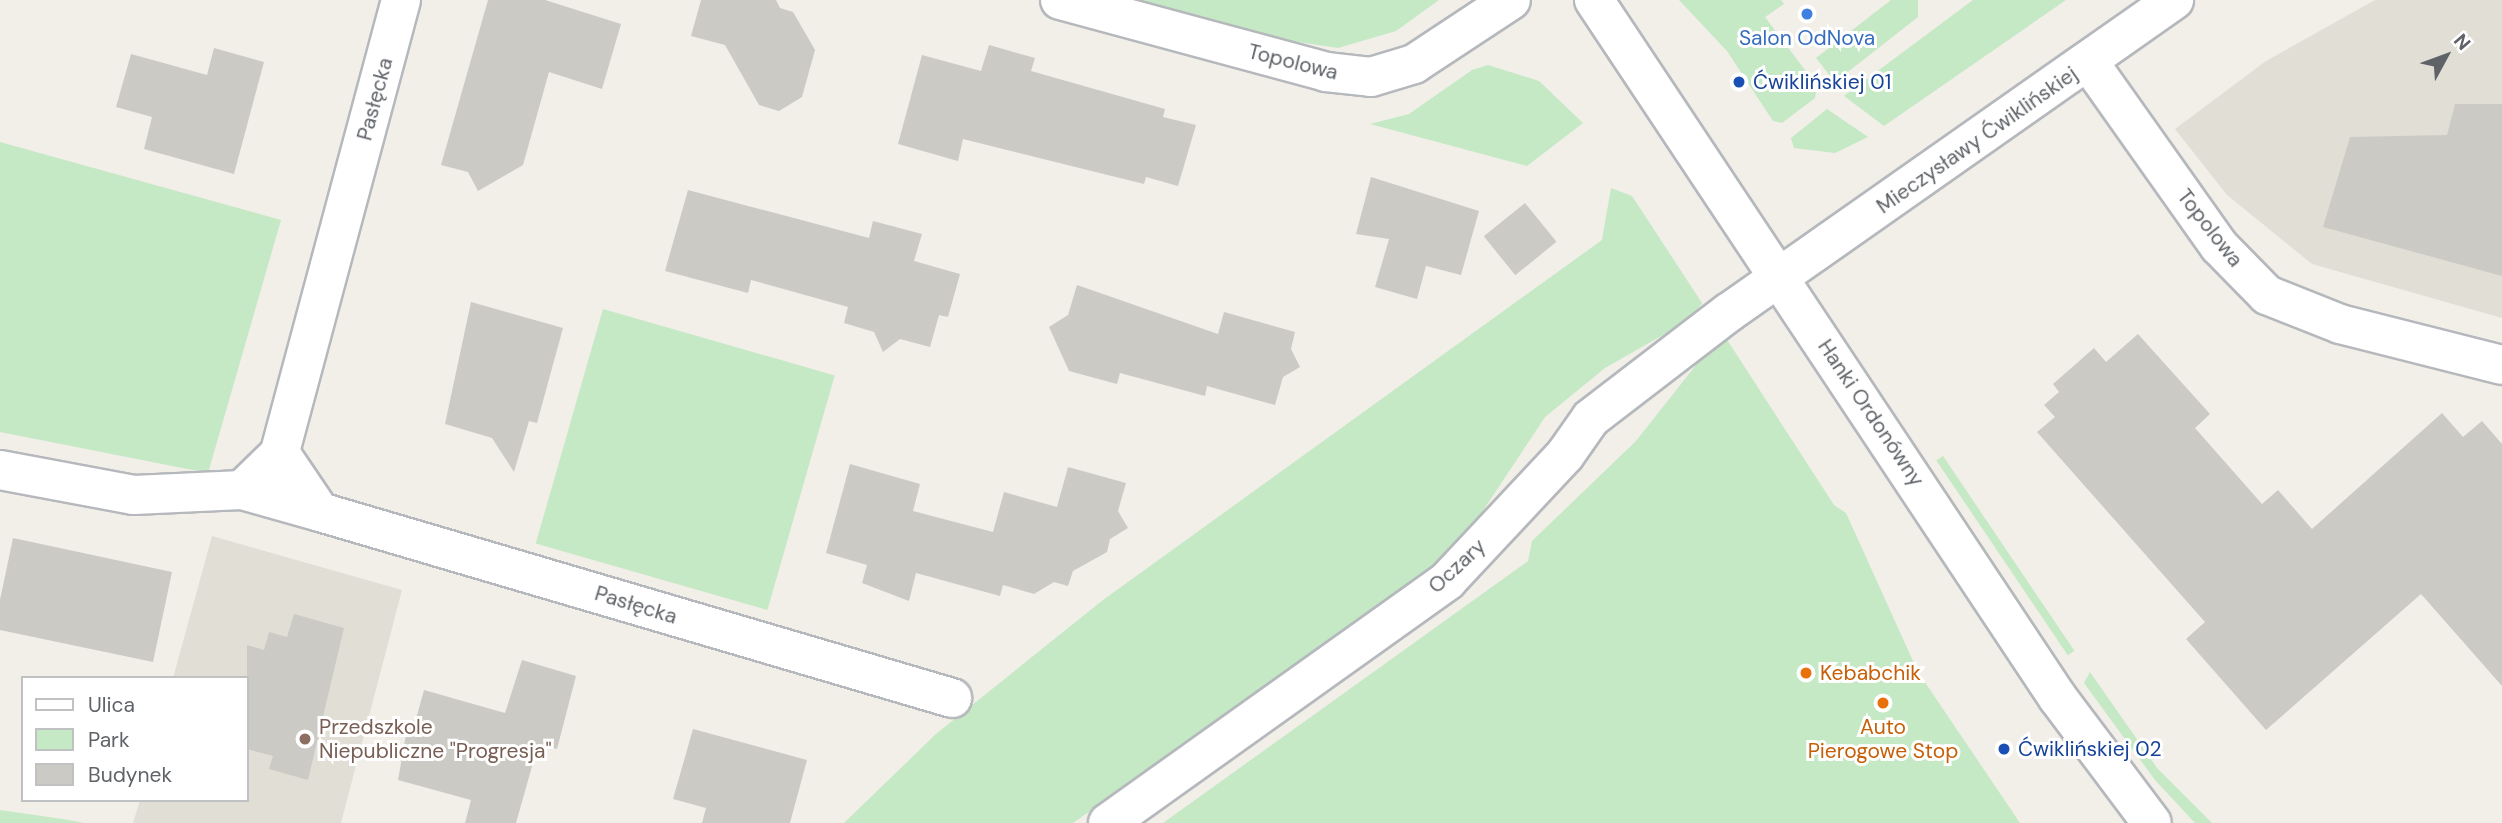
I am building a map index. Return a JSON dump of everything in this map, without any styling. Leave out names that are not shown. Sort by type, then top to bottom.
[{"type":"street","name":"Pasłęcka","points":[[280,453],[401,0]]},
{"type":"street","name":"Topolowa","points":[[1060,0],[1326,72],[1371,77],[1414,64],[1511,0]]},
{"type":"street","name":"Hanki Ordonówny","points":[[1594,0],[2058,698],[2152,823]]},
{"type":"street","name":"Mieczysławy Ćwiklińskiej","points":[[1779,277],[2174,0]]},
{"type":"street","name":"Topolowa","points":[[2088,61],[2219,246],[2267,295],[2340,324],[2502,365]]},
{"type":"street","name":"Oczary","points":[[1108,823],[1447,581],[1565,455],[1591,418],[1779,277]]},
{"type":"street","points":[[242,489],[280,453],[320,512]]},
{"type":"street","name":"Pasłęcka","points":[[0,470],[134,495],[242,489],[952,698]]},
{"type":"shaded area","points":[[2375,0],[2502,0],[2502,318],[2312,264],[2227,195],[2175,129],[2266,61]]},
{"type":"shaded area","name":"Przedszkole Niepubliczne \"Progresja\"","points":[[212,536],[402,590],[341,823],[133,823],[139,802],[248,802],[248,676],[174,676]]},
{"type":"green space","points":[[1121,0],[1439,0],[1396,31],[1338,48],[1259,36]]},
{"type":"green space","points":[[1679,0],[1781,0],[1784,4],[1765,17],[1817,86],[1815,98],[1782,123],[1773,121],[1727,51]]},
{"type":"green space","points":[[1891,0],[1918,0],[1918,17],[1835,82],[1816,58]]},
{"type":"green space","points":[[1973,0],[2066,0],[1884,126],[1844,96]]},
{"type":"green space","points":[[1488,65],[1539,81],[1583,123],[1527,166],[1370,124],[1409,114],[1472,70]]},
{"type":"green space","points":[[1827,109],[1868,137],[1835,153],[1794,148],[1791,138]]},
{"type":"green space","points":[[0,142],[281,220],[208,473],[0,432]]},
{"type":"green space","points":[[1611,188],[1632,196],[1702,303],[1691,319],[1605,368],[1545,417],[1451,559],[1073,823],[844,823],[936,734],[1103,600],[1602,240]]},
{"type":"green space","points":[[603,309],[835,375],[767,610],[536,544]]},
{"type":"green space","points":[[1722,332],[1834,505],[1846,513],[1918,672],[2020,823],[1163,823],[1528,561],[1532,541],[1636,441]]},
{"type":"green space","points":[[1943,456],[2074,651],[2068,655],[1936,460]]},
{"type":"green space","points":[[2090,672],[2157,768],[2212,823],[2195,823],[2155,780],[2084,683]]},
{"type":"green space","points":[[0,810],[69,820],[84,823],[0,823]]},
{"type":"building","points":[[488,0],[545,0],[621,24],[602,89],[549,72],[523,165],[478,191],[468,172],[441,165]]},
{"type":"building","points":[[701,0],[776,0],[780,8],[793,12],[815,50],[802,97],[779,111],[759,105],[725,45],[691,36]]},
{"type":"building","points":[[989,45],[1035,58],[1031,71],[1165,109],[1163,117],[1196,125],[1178,186],[1146,177],[1144,184],[963,139],[958,161],[898,144],[922,55],[981,71]]},
{"type":"building","points":[[214,48],[264,62],[234,174],[144,149],[152,117],[116,107],[131,54],[207,75]]},
{"type":"building","points":[[2455,104],[2502,104],[2502,276],[2323,227],[2350,137],[2447,135]]},
{"type":"building","points":[[1371,177],[1479,211],[1461,275],[1426,266],[1417,299],[1375,287],[1389,239],[1356,234]]},
{"type":"building","points":[[688,190],[869,238],[873,221],[922,234],[914,261],[960,274],[948,317],[939,315],[930,347],[900,339],[883,352],[874,332],[844,323],[848,307],[751,280],[748,293],[665,271]]},
{"type":"building","points":[[1525,203],[1556,242],[1515,275],[1484,236]]},
{"type":"building","points":[[1077,285],[1218,334],[1224,312],[1295,332],[1291,349],[1300,367],[1283,377],[1275,405],[1207,386],[1205,396],[1120,373],[1117,384],[1069,371],[1049,327],[1068,315]]},
{"type":"building","points":[[471,302],[563,328],[537,423],[529,421],[514,472],[492,438],[445,424]]},
{"type":"building","points":[[2138,334],[2210,414],[2195,428],[2262,504],[2278,490],[2312,529],[2442,413],[2463,437],[2482,421],[2502,444],[2502,686],[2421,594],[2266,730],[2186,639],[2205,622],[2037,432],[2055,417],[2044,405],[2059,392],[2053,384],[2094,348],[2106,362]]},
{"type":"building","points":[[850,464],[920,484],[913,511],[993,532],[1004,492],[1057,507],[1068,467],[1126,483],[1118,511],[1128,528],[1110,539],[1107,552],[1073,571],[1068,586],[1054,582],[1034,594],[1003,585],[1000,596],[916,573],[909,601],[862,583],[867,565],[826,553]]},
{"type":"building","points":[[13,538],[172,572],[153,662],[0,630],[0,600]]},
{"type":"building","points":[[294,614],[344,628],[308,780],[269,769],[273,756],[248,749],[247,645],[264,650],[269,632],[287,637]]},
{"type":"building","points":[[522,660],[576,676],[557,749],[538,745],[516,823],[465,823],[471,800],[398,780],[408,723],[416,719],[424,690],[505,713]]},
{"type":"building","points":[[693,729],[807,760],[790,823],[702,823],[706,808],[673,799]]},
{"type":"place","name":"Salon OdNova","points":[[1807,14]]},
{"type":"place","name":"Ćwiklińskiej 01","points":[[1739,82]]},
{"type":"place","name":"Kebabchik","points":[[1806,673]]},
{"type":"place","name":"Auto Pierogowe Stop","points":[[1883,703]]},
{"type":"place","name":"Przedszkole Niepubliczne \"Progresja\"","points":[[305,739]]},
{"type":"place","name":"Ćwiklińskiej 02","points":[[2004,749]]}]
